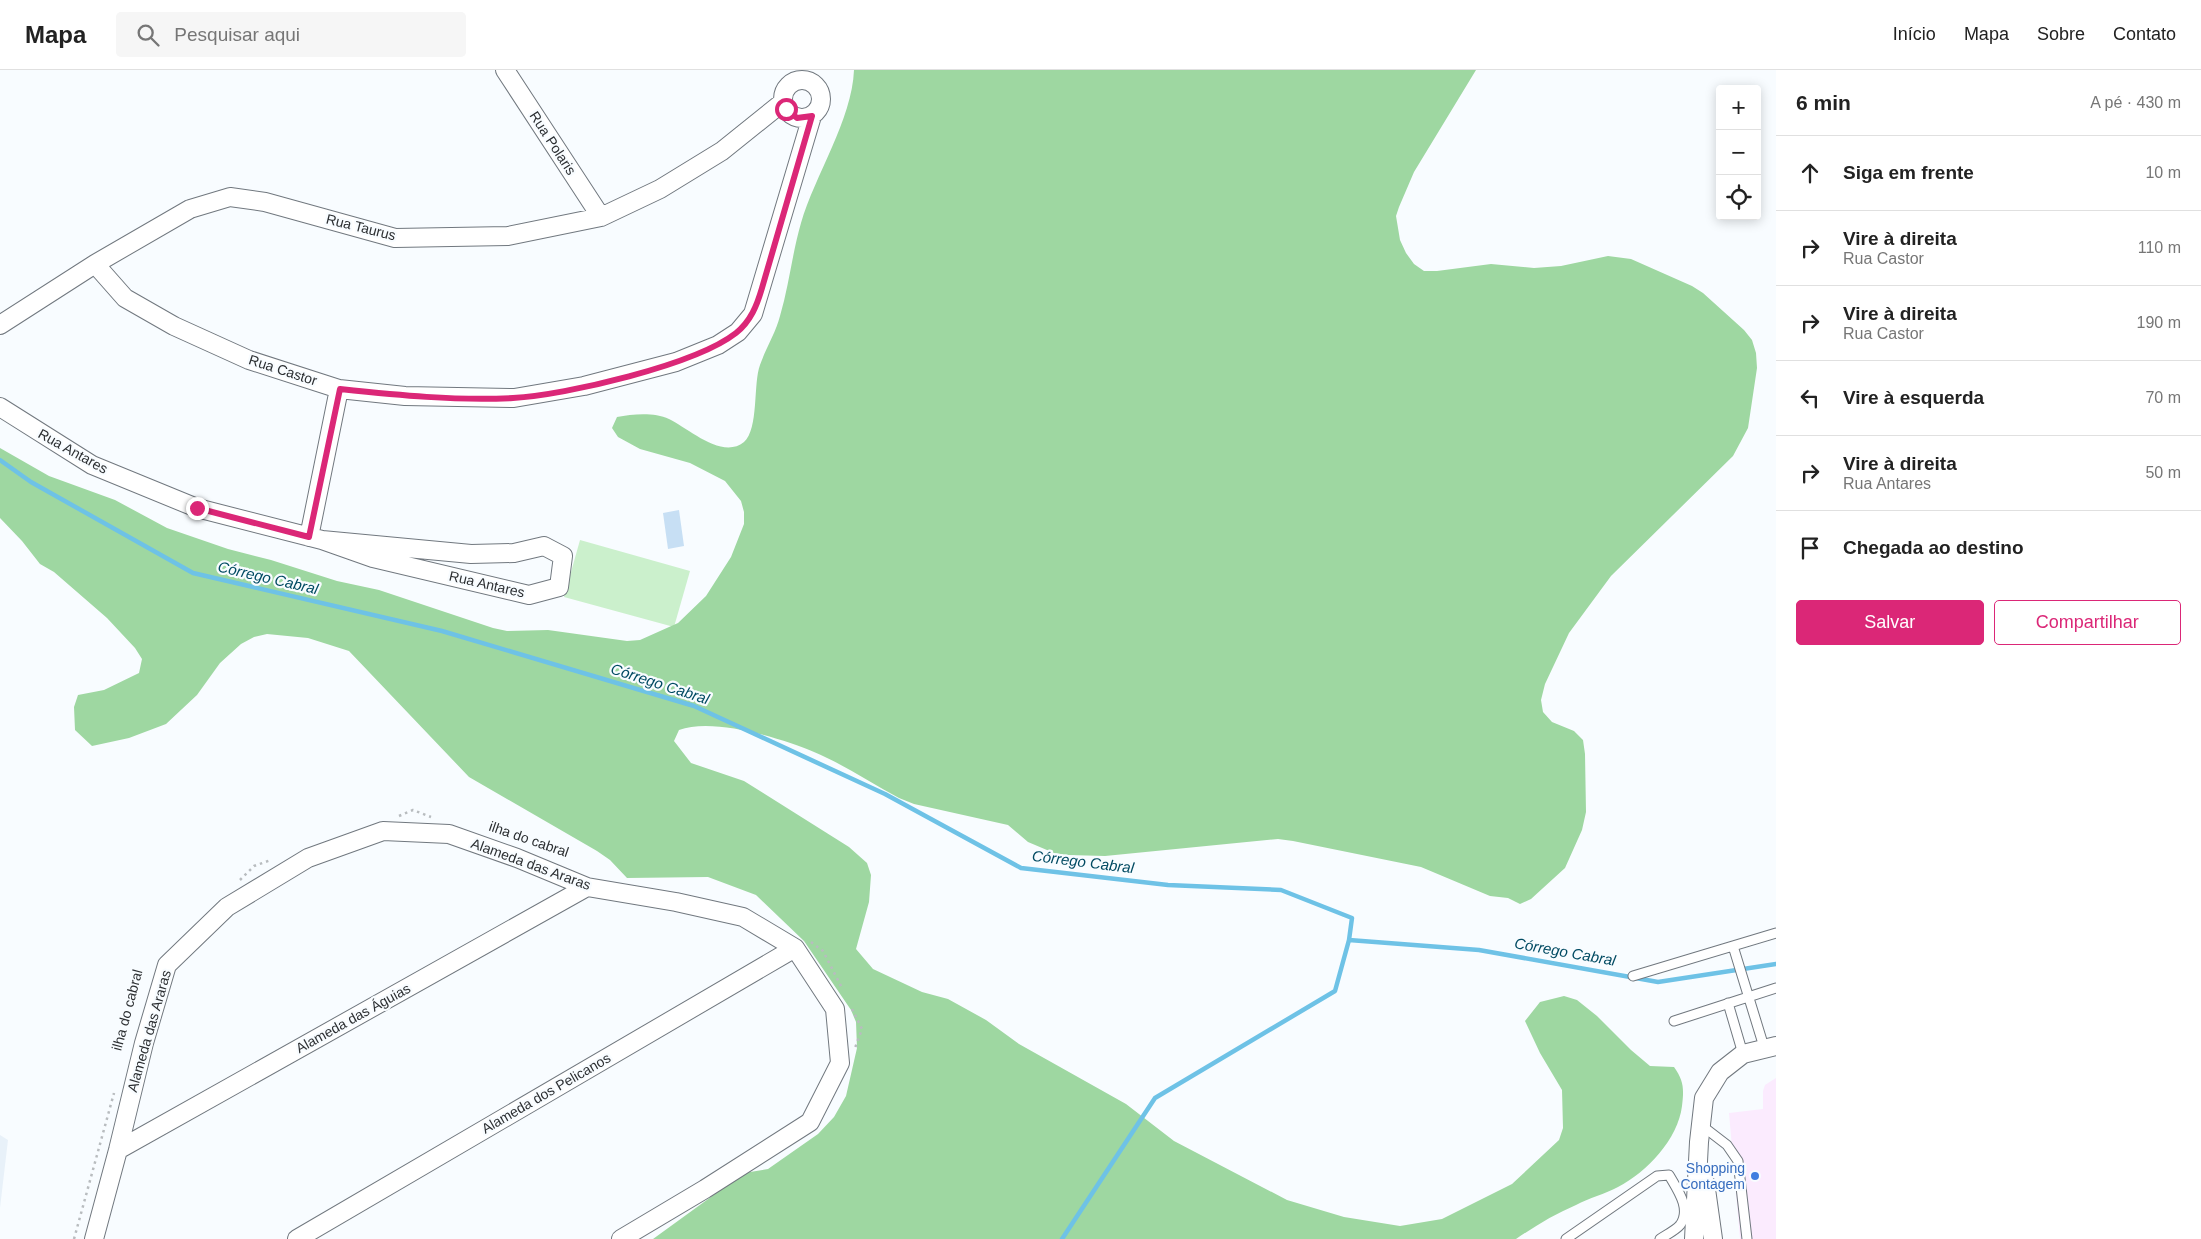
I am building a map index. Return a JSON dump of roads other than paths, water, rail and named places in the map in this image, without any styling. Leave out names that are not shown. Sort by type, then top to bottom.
[{"type":"street","name":"Rua Polaris","points":[[506,70],[601,217]]},
{"type":"street","points":[[812,76],[821,98],[817,111],[812,116],[804,118],[790,114],[783,102],[785,92],[791,84],[812,76]]},
{"type":"street","name":"Rua Taurus","points":[[0,325],[95,264],[190,209],[230,197],[266,202],[394,238],[508,236],[601,217],[660,190],[722,151],[783,102]]},
{"type":"street","name":"Rua Castor","points":[[95,264],[125,298],[174,326],[249,360],[340,389],[405,396],[514,398],[594,384],[676,362],[718,345],[738,332],[753,314],[812,116]]},
{"type":"street","points":[[315,538],[340,389]]},
{"type":"street","name":"Rua Antares","points":[[0,408],[92,465],[197,508],[315,538],[373,558],[529,595],[559,587],[563,556],[544,546],[514,554],[471,554],[315,538]]},
{"type":"street","name":"Alameda das Araras","points":[[94,1239],[144,1044],[167,965],[227,907],[308,858],[383,831],[449,834],[517,858],[587,887],[676,902],[743,917],[802,944],[835,1009],[840,1063],[810,1122],[705,1189],[621,1239]]},
{"type":"street","name":"Alameda das Águias","points":[[118,1150],[587,887]]},
{"type":"street","name":"Alameda dos Pelicanos","points":[[297,1239],[802,944]]},
{"type":"street","points":[[1694,1239],[1704,1098],[1720,1072],[1743,1054],[1770,1047]]},
{"type":"street","points":[[1700,1134],[1713,1239]]},
{"type":"lane","points":[[1633,976],[1776,933]]},
{"type":"lane","points":[[1733,946],[1749,997],[1770,1047]]},
{"type":"lane","points":[[1674,1021],[1776,988]]},
{"type":"lane","points":[[1728,1003],[1743,1054]]},
{"type":"lane","points":[[1700,1134],[1727,1145],[1738,1161],[1747,1239]]},
{"type":"lane","points":[[1566,1239],[1657,1176],[1669,1175],[1681,1195],[1684,1209],[1680,1224],[1660,1239]]},
{"type":"waterway","name":"Córrego Cabral","points":[[0,460],[31,482],[193,573],[442,631],[694,706],[885,794],[1021,868],[1168,885],[1281,890],[1352,918],[1349,940],[1479,950],[1658,982],[1776,964]]},
{"type":"waterway","name":"Córrego Cabral","points":[[1062,1239],[1155,1098],[1335,991],[1349,940]]},
{"type":"place","name":"Shopping Contagem","points":[[1755,1176]]}]
